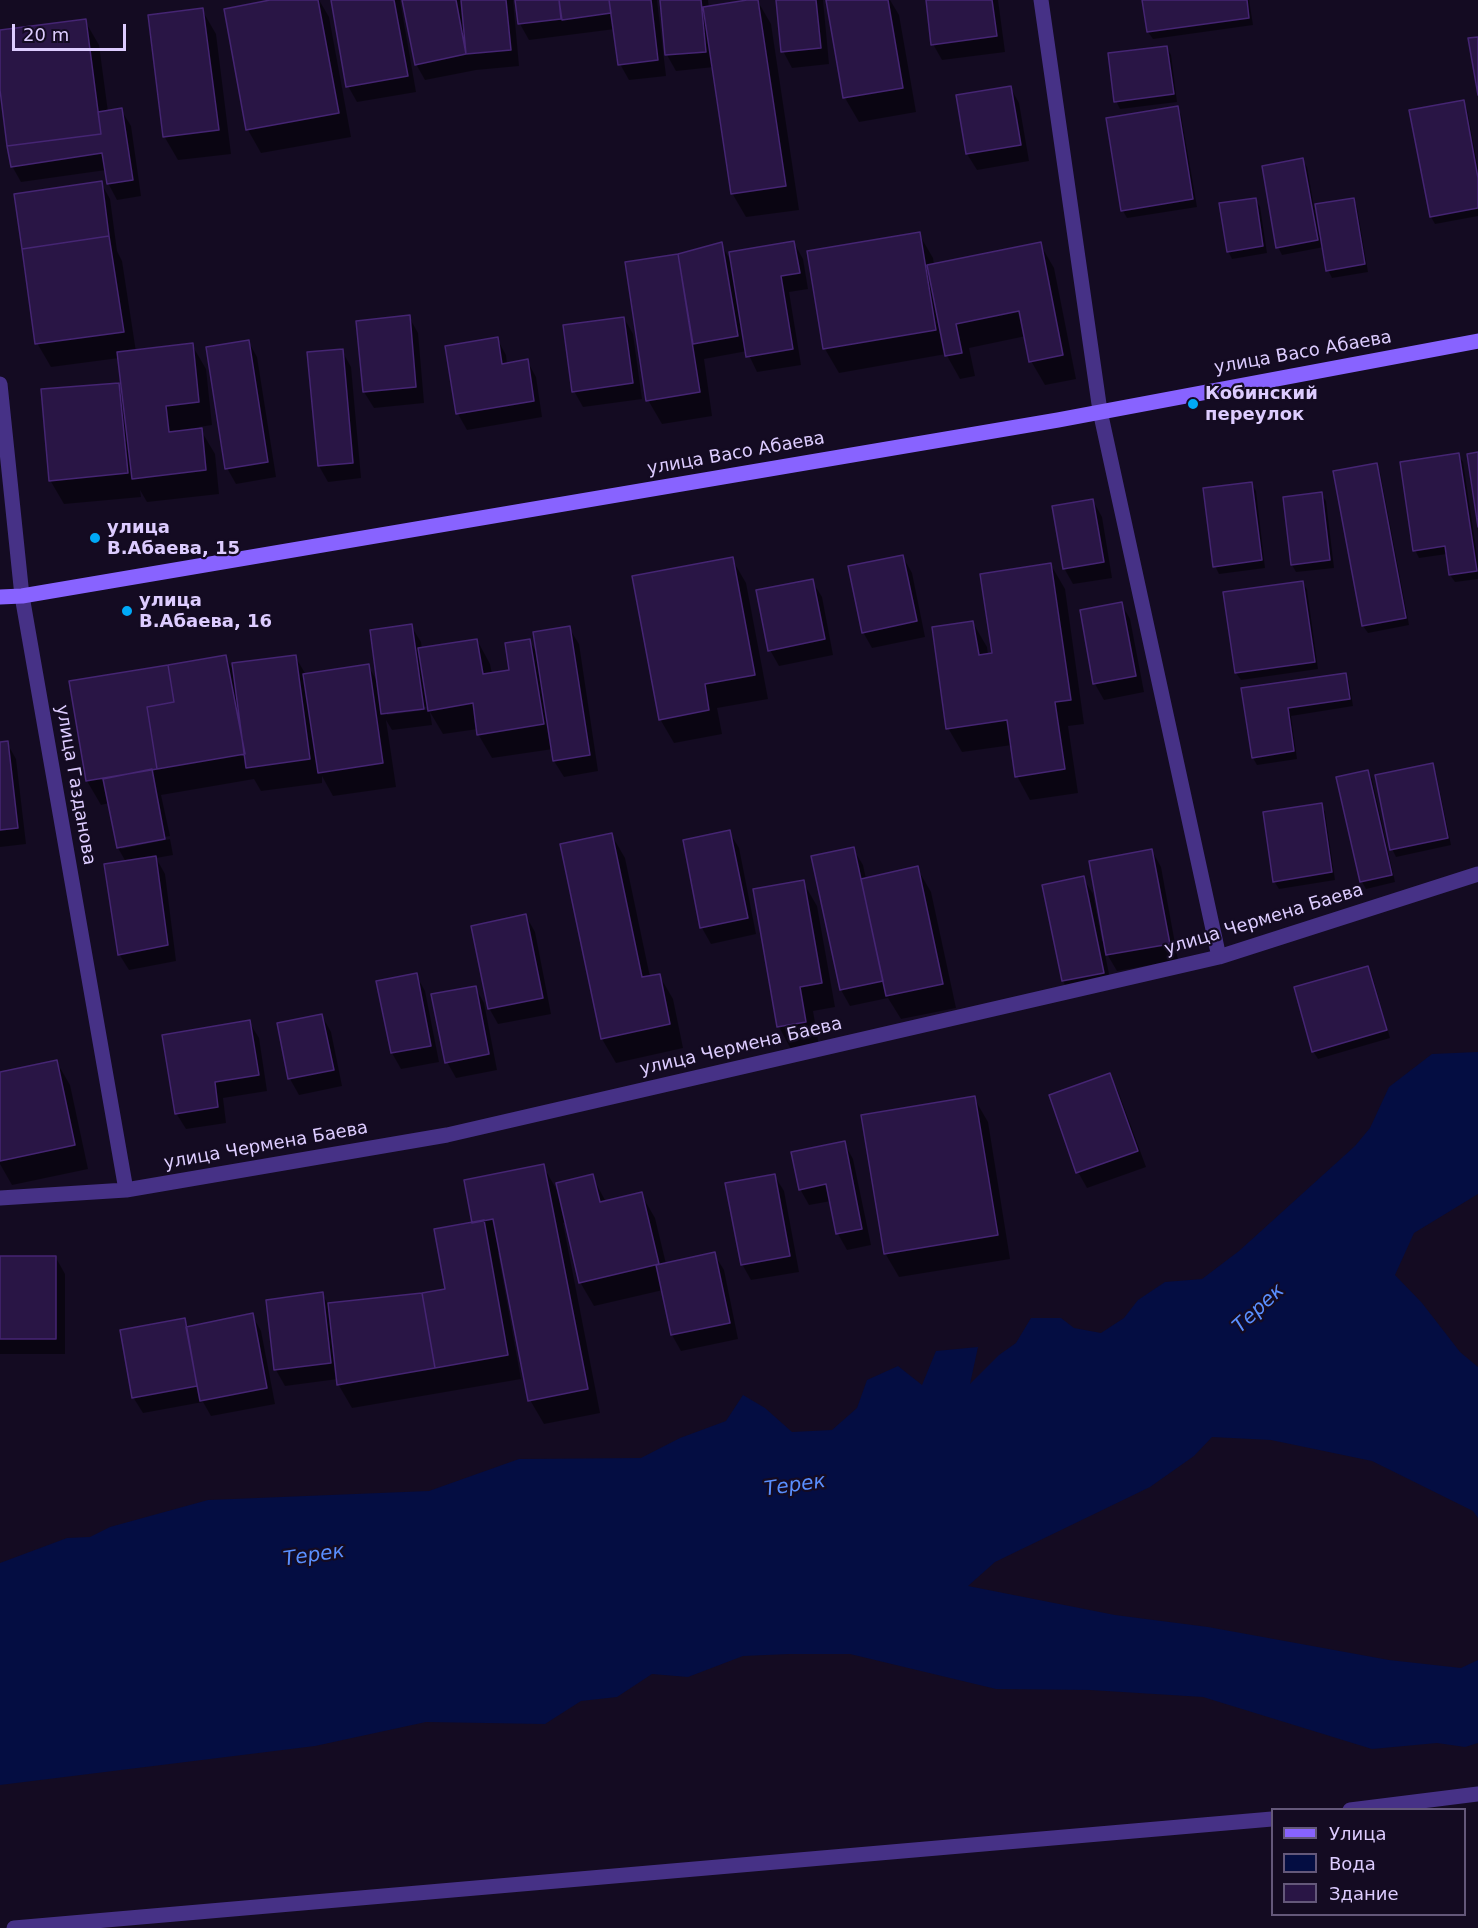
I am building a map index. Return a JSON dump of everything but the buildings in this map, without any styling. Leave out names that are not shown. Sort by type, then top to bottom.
[{"type":"main road","name":"улица Васо Абаева","points":[[0,597],[22,596],[1058,420],[1478,341]]},
{"type":"street","points":[[1041,0],[1100,411],[1220,957]]},
{"type":"street","name":"улица Газданова","points":[[0,384],[22,596],[126,1190]]},
{"type":"street","name":"улица Чермена Баева","points":[[0,1198],[126,1190],[447,1135],[1220,957],[1478,874]]},
{"type":"street","points":[[1359,1808],[1478,1794]]},
{"type":"street","points":[[14,1928],[1271,1819]]},
{"type":"water","name":"Терек","points":[[1478,1052],[1478,1194],[1414,1233],[1395,1275],[1422,1303],[1460,1352],[1478,1367],[1478,1518],[1473,1511],[1372,1461],[1271,1440],[1212,1437],[1194,1456],[1150,1487],[995,1562],[968,1586],[1115,1615],[1208,1627],[1389,1660],[1461,1668],[1478,1660],[1478,1743],[1465,1747],[1437,1743],[1372,1749],[1203,1697],[1090,1690],[996,1689],[850,1654],[789,1654],[743,1656],[688,1677],[652,1674],[617,1697],[581,1701],[545,1724],[426,1722],[315,1746],[0,1785],[0,1563],[67,1538],[90,1537],[110,1527],[208,1500],[429,1491],[519,1459],[641,1458],[680,1438],[726,1421],[743,1395],[765,1408],[792,1432],[832,1430],[857,1408],[867,1380],[898,1366],[922,1385],[936,1351],[978,1347],[970,1384],[999,1355],[1016,1343],[1031,1318],[1061,1318],[1074,1328],[1101,1333],[1124,1318],[1138,1300],[1165,1282],[1202,1279],[1239,1251],[1355,1146],[1370,1128],[1389,1087],[1432,1054]]},
{"type":"place","name":"Кобинский переулок","points":[[1193,404]]},
{"type":"place","name":"улица В.Абаева, 15","points":[[95,538]]},
{"type":"place","name":"улица В.Абаева, 16","points":[[127,611]]}]
